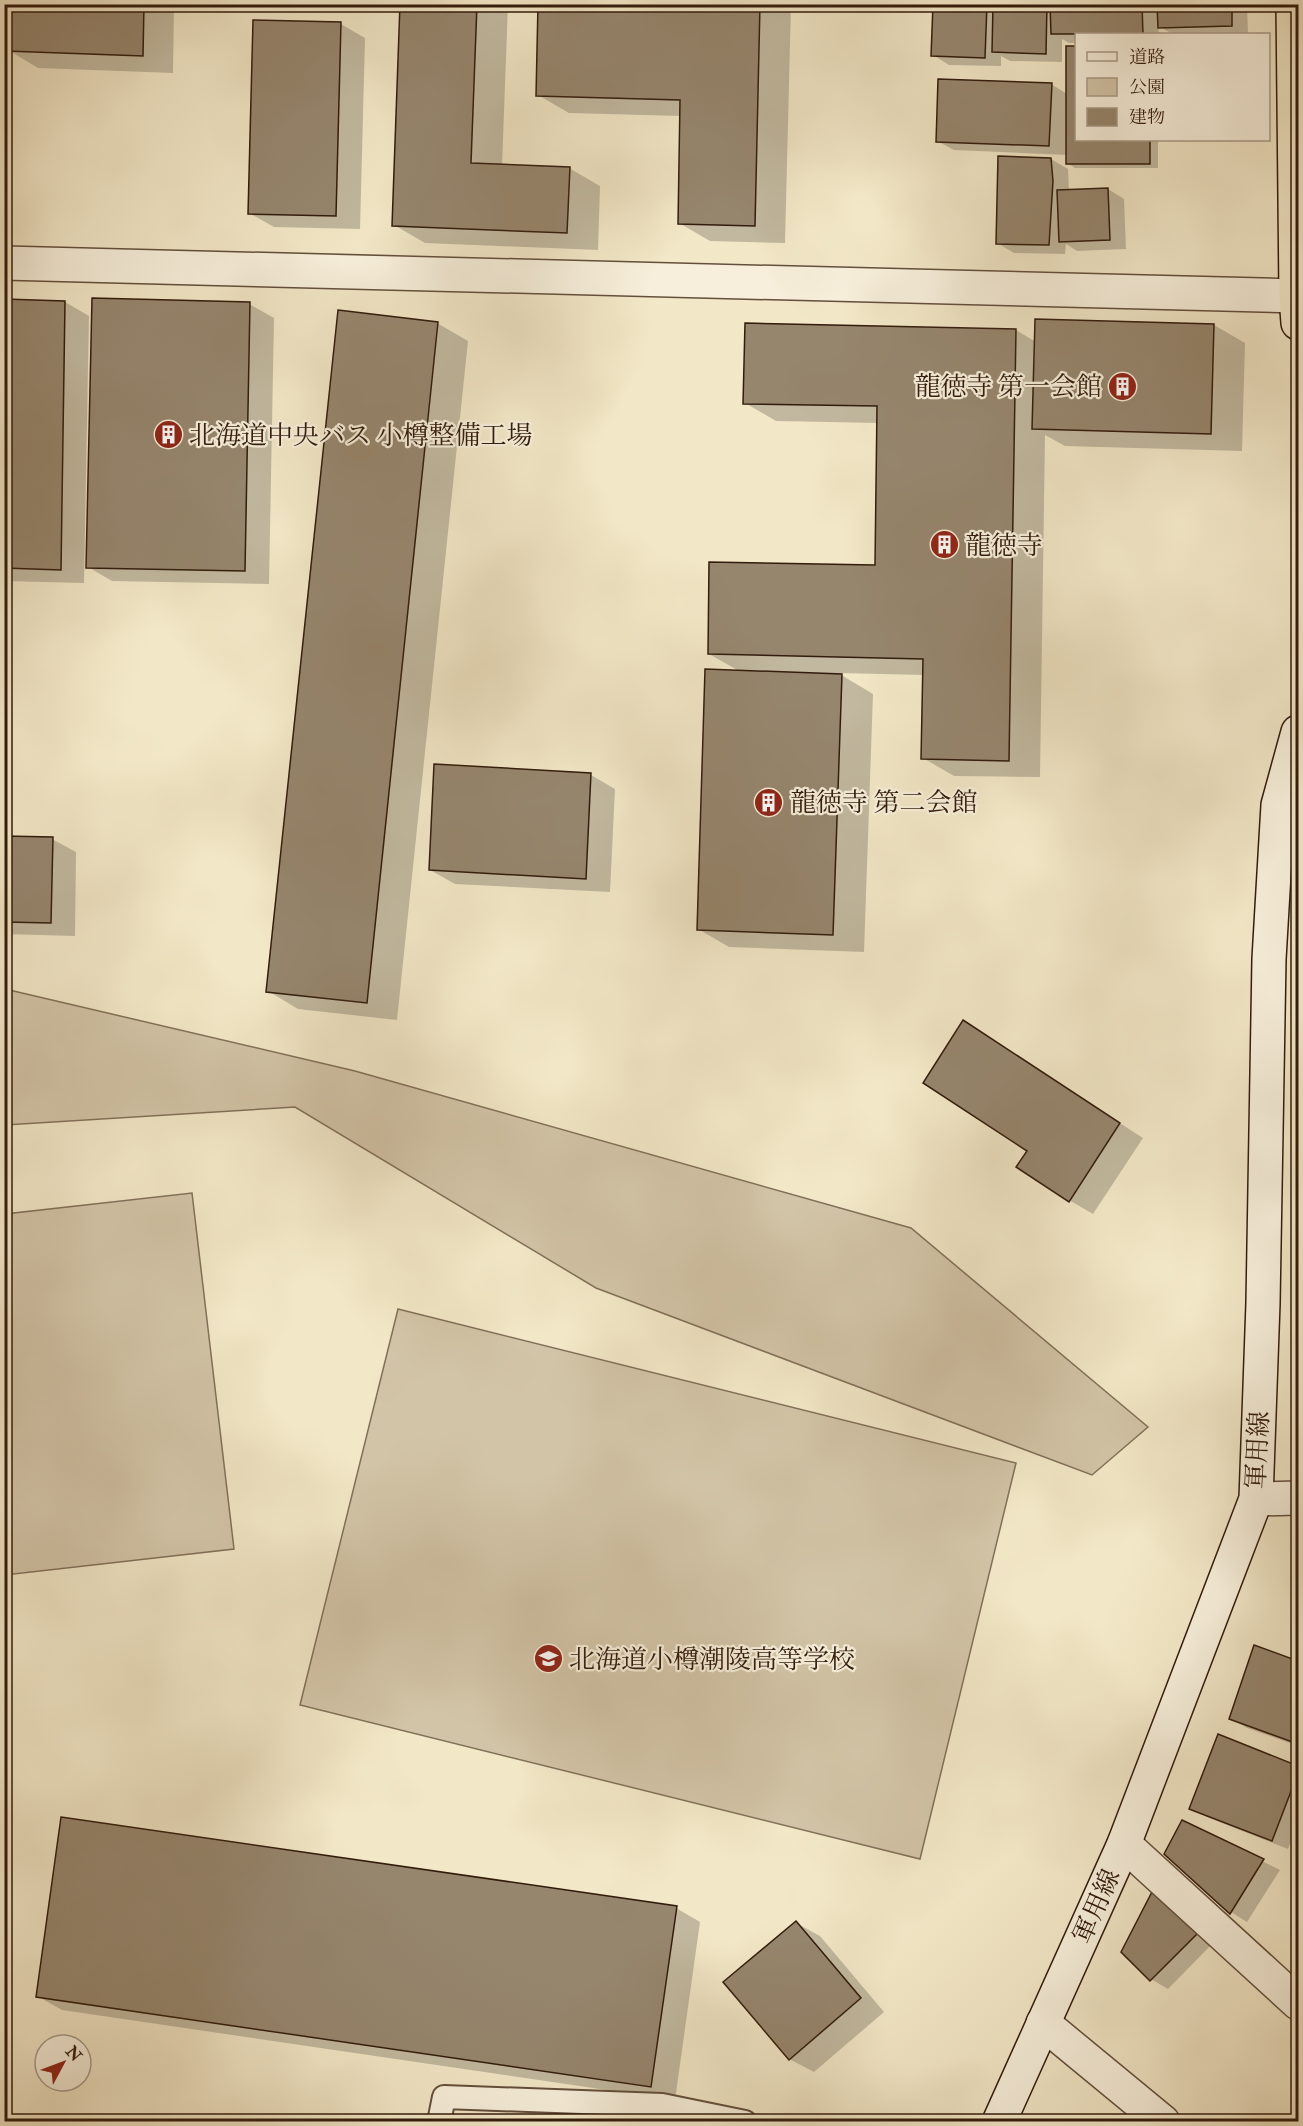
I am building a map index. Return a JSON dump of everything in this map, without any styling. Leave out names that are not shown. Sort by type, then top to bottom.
[{"type":"highway","points":[[1293,4],[1298,305]]},
{"type":"street","points":[[4,263],[1298,305]]},
{"type":"street","name":"軍用線","points":[[999,2121],[1124,1844],[1256,1498],[1263,1291],[1269,959],[1278,805],[1299,732]]},
{"type":"street","points":[[1256,1498],[1299,1498]]},
{"type":"street","points":[[1124,1844],[1299,2003]]},
{"type":"street","points":[[1043,2023],[1163,2121]]},
{"type":"lane","points":[[439,2121],[444,2097],[662,2105],[746,2121]]},
{"type":"green space","points":[[5,989],[355,1071],[911,1228],[1148,1427],[1092,1475],[596,1288],[295,1107],[5,1125]]},
{"type":"green space","points":[[192,1193],[234,1549],[5,1575],[5,1214]]},
{"type":"green space","points":[[398,1309],[1016,1463],[920,1859],[300,1705]]},
{"type":"building","points":[[6,4],[144,4],[143,56],[6,51]]},
{"type":"building","points":[[400,4],[477,4],[471,163],[570,167],[567,233],[392,226]]},
{"type":"building","points":[[538,4],[760,4],[755,226],[678,224],[680,100],[536,96]]},
{"type":"building","points":[[933,4],[987,4],[985,58],[931,56]]},
{"type":"building","points":[[993,4],[1047,4],[1046,54],[992,52]]},
{"type":"building","points":[[1050,4],[1142,4],[1143,33],[1051,34]]},
{"type":"building","points":[[1157,4],[1232,4],[1232,26],[1158,28]]},
{"type":"building","points":[[253,20],[341,22],[336,216],[248,214]]},
{"type":"building","points":[[1066,46],[1075,46],[1075,141],[1150,141],[1150,164],[1066,164]]},
{"type":"building","points":[[938,79],[1052,83],[1049,146],[936,142]]},
{"type":"building","points":[[998,156],[1051,158],[1053,181],[1049,245],[996,244]]},
{"type":"building","points":[[1108,188],[1110,240],[1059,242],[1057,190]]},
{"type":"building","name":"北海道中央バス 小樽整備工場","points":[[92,298],[250,302],[245,571],[86,568]]},
{"type":"building","points":[[4,299],[65,301],[61,570],[4,568]]},
{"type":"building","points":[[338,310],[438,322],[367,1003],[266,992]]},
{"type":"building","name":"龍徳寺 第一会館","points":[[1035,319],[1214,324],[1211,434],[1032,429]]},
{"type":"building","name":"龍徳寺","points":[[745,323],[1016,329],[1009,761],[921,759],[923,659],[708,654],[709,562],[875,565],[877,406],[743,404]]},
{"type":"building","name":"龍徳寺 第二会館","points":[[705,669],[842,674],[833,935],[697,930]]},
{"type":"building","points":[[434,764],[591,773],[586,879],[429,870]]},
{"type":"building","points":[[4,836],[53,837],[51,923],[4,922]]},
{"type":"building","points":[[963,1020],[1120,1123],[1069,1202],[1016,1167],[1027,1151],[923,1083]]},
{"type":"building","points":[[1254,1645],[1298,1661],[1298,1744],[1229,1719]]},
{"type":"building","points":[[1218,1734],[1298,1766],[1298,1773],[1272,1841],[1189,1809]]},
{"type":"building","points":[[61,1817],[677,1906],[651,2087],[36,1997]]},
{"type":"building","points":[[1182,1820],[1264,1859],[1230,1914],[1164,1854]]},
{"type":"building","points":[[1154,1888],[1199,1932],[1150,1981],[1121,1952]]},
{"type":"building","points":[[796,1921],[861,1998],[789,2060],[723,1982]]},
{"type":"building","points":[[1298,1961],[1298,1973],[1292,1967]]},
{"type":"place","name":"龍徳寺 第一会館","points":[[1123,386]]},
{"type":"place","name":"北海道中央バス 小樽整備工場","points":[[168,435]]},
{"type":"place","name":"龍徳寺","points":[[944,545]]},
{"type":"place","name":"龍徳寺 第二会館","points":[[769,802]]},
{"type":"place","name":"北海道小樽潮陵高等学校","points":[[548,1659]]}]
